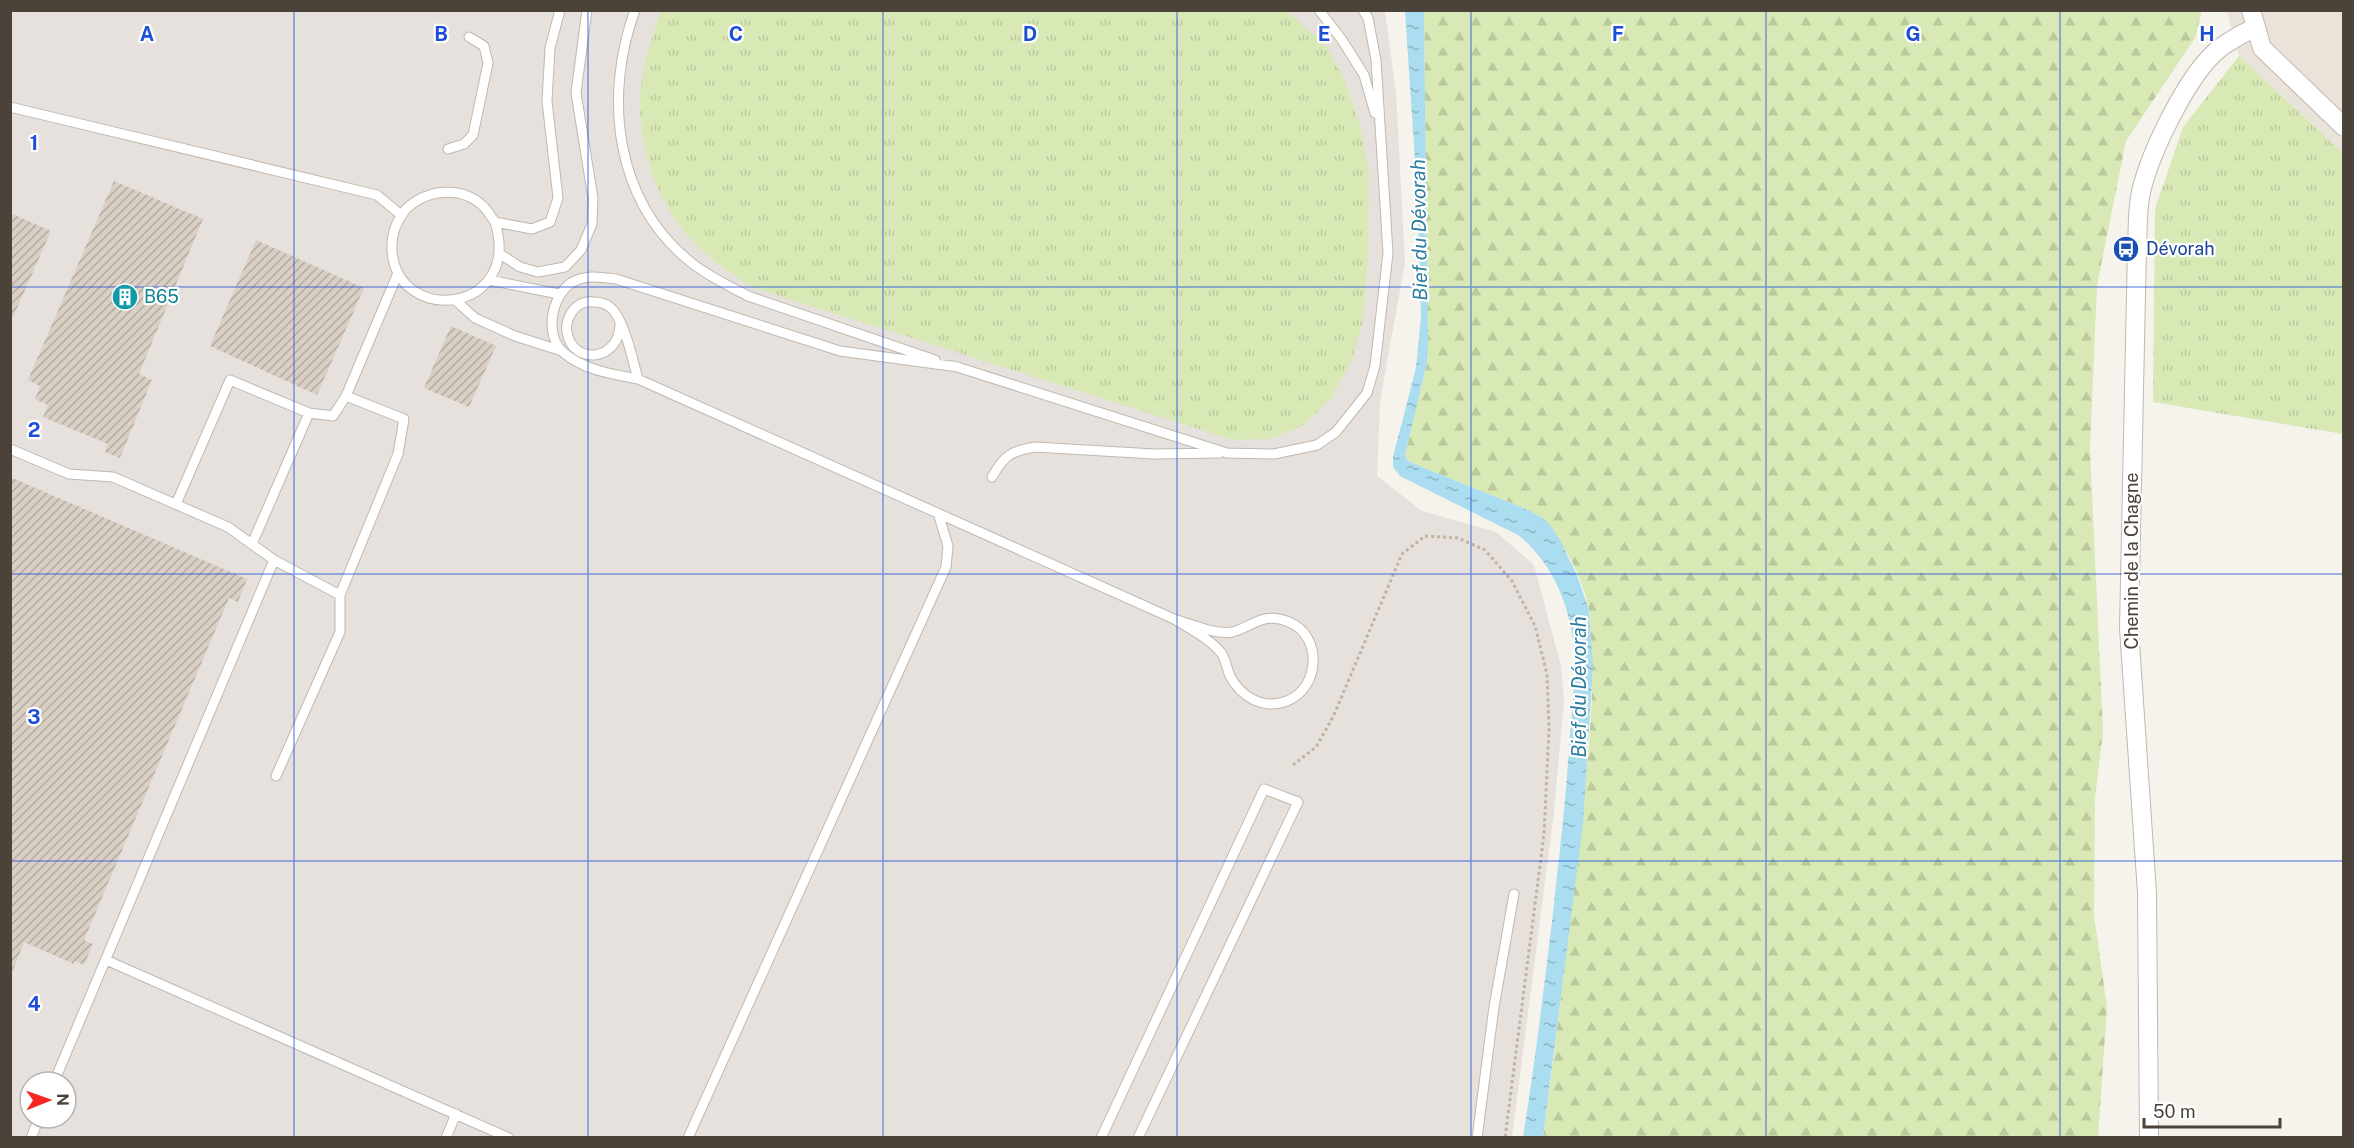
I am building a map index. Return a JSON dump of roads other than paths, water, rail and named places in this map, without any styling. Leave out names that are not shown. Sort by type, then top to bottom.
[{"type":"street","points":[[2253,19],[2262,48],[2343,127]]},
{"type":"street","name":"Chemin de la Chagne","points":[[2150,1137],[2147,893],[2129,628],[2137,247],[2141,193],[2155,149],[2172,113],[2196,76],[2218,50],[2253,19]]},
{"type":"lane","points":[[495,222],[532,229],[550,222],[558,198],[547,101],[550,48],[560,10]]},
{"type":"lane","points":[[500,254],[520,267],[538,272],[565,267],[582,250],[592,224],[593,198],[576,93],[587,10]]},
{"type":"lane","points":[[636,10],[628,29],[621,66],[618,99],[620,142],[644,209],[665,237],[692,263],[721,283],[748,296],[957,367],[1227,453]]},
{"type":"lane","points":[[1319,10],[1364,75],[1380,130]]},
{"type":"lane","points":[[992,477],[1001,461],[1016,450],[1035,447],[1154,454],[1274,454],[1317,446],[1336,432],[1367,393],[1375,366],[1388,253],[1376,60],[1368,18],[1363,10]]},
{"type":"lane","points":[[448,149],[464,144],[473,135],[488,63],[484,46],[469,37]]},
{"type":"lane","points":[[10,107],[377,195],[401,215]]},
{"type":"lane","points":[[450,192],[468,196],[484,207],[495,222],[500,237],[500,254],[496,267],[480,289],[455,300],[436,300],[421,295],[408,286],[398,273],[392,259],[391,244],[394,229],[401,215],[414,202],[431,194],[450,192]]},
{"type":"lane","points":[[176,504],[230,380],[309,413],[333,416],[346,396],[398,273]]},
{"type":"lane","points":[[562,351],[554,334],[552,314],[559,294],[572,282],[592,276],[616,279],[840,351],[957,367]]},
{"type":"lane","points":[[489,279],[559,294]]},
{"type":"lane","points":[[455,300],[475,318],[515,336],[562,351],[581,364],[597,370],[638,379],[1174,619],[1212,643],[1222,655],[1230,676],[1240,692],[1258,703],[1276,704],[1288,701],[1301,692],[1311,678],[1314,663],[1312,647],[1304,633],[1289,622],[1270,618],[1252,622],[1232,632],[1216,631],[1174,619]]},
{"type":"lane","points":[[620,322],[617,342],[603,354],[583,353],[569,340],[567,331],[569,317],[577,306],[588,301],[602,302],[610,306],[620,322],[638,379]]},
{"type":"lane","points":[[276,776],[340,632],[339,595],[398,454],[404,419],[346,396]]},
{"type":"lane","points":[[252,544],[309,413]]},
{"type":"lane","points":[[10,448],[69,474],[113,477],[228,527],[274,560],[339,595]]},
{"type":"lane","points":[[688,1137],[946,567],[948,546],[938,513]]},
{"type":"lane","points":[[59,1070],[274,560]]},
{"type":"lane","points":[[1101,1137],[1264,789],[1298,802],[1138,1137]]},
{"type":"lane","points":[[1477,1137],[1494,1008],[1515,894]]},
{"type":"lane","points":[[106,960],[509,1137]]},
{"type":"lane","points":[[446,1137],[456,1114]]},
{"type":"water","name":"Bief du Dévorah","points":[[1405,11],[1424,11],[1428,343],[1427,363],[1405,455],[1412,463],[1530,511],[1544,519],[1561,542],[1577,575],[1589,610],[1593,666],[1583,824],[1543,1137],[1523,1137],[1543,997],[1564,809],[1574,684],[1573,638],[1558,586],[1552,574],[1528,543],[1518,535],[1400,476],[1393,467],[1393,457],[1416,368],[1421,317],[1417,190]]},
{"type":"place","name":"Dévorah","points":[[2126,249]]},
{"type":"place","name":"B65","points":[[125,297]]}]
